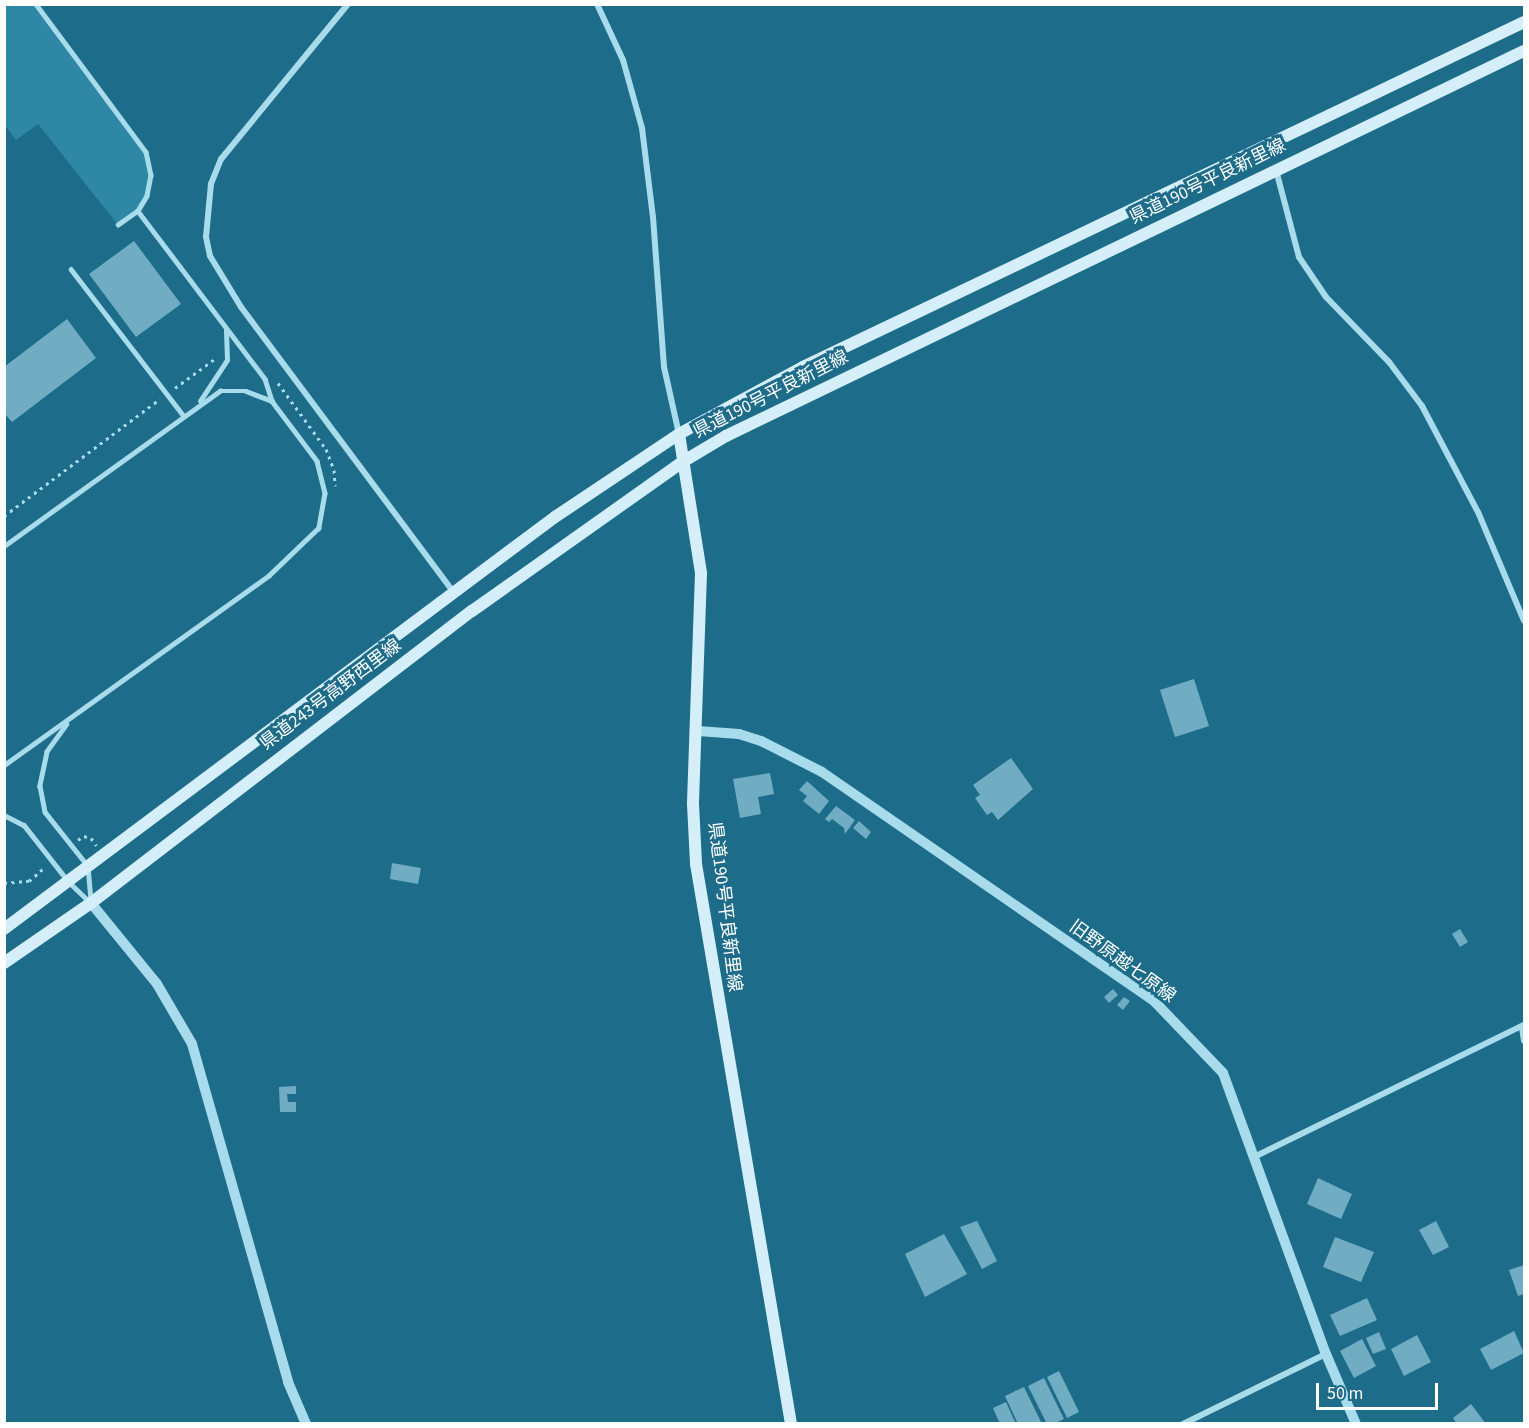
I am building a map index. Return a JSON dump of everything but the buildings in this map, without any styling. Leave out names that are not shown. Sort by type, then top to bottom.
[{"type":"main road","name":"県道190号平良新里線","points":[[679,434],[803,367],[1524,22]]},
{"type":"main road","name":"県道190号平良新里線","points":[[791,1424],[696,864],[693,804],[698,731],[701,573],[684,461],[726,436],[1524,51]]},
{"type":"main road","name":"県道243号高野西里線","points":[[4,929],[555,517],[679,434]]},
{"type":"main road","points":[[679,434],[684,461]]},
{"type":"main road","name":"県道243号高野西里線","points":[[4,963],[91,903],[472,611],[684,461]]},
{"type":"street","points":[[348,4],[220,159],[211,184],[206,237],[210,256],[241,307],[454,593]]},
{"type":"street","points":[[597,4],[623,60],[642,128],[653,218],[664,367],[679,434]]},
{"type":"street","points":[[1276,170],[1299,257],[1326,297],[1389,362],[1422,405],[1478,512],[1524,621]]},
{"type":"street","name":"旧野原越七原線","points":[[698,731],[739,734],[760,741],[822,772],[1155,1002],[1223,1073],[1326,1354],[1356,1424]]},
{"type":"street","points":[[91,903],[158,984],[192,1044],[288,1382],[306,1424]]},
{"type":"street","points":[[1254,1157],[1523,1026],[1524,1041]]},
{"type":"street","points":[[1183,1424],[1326,1354]]},
{"type":"lane","points":[[36,4],[146,152],[151,175],[147,196],[138,211],[118,225]]},
{"type":"lane","points":[[4,766],[269,576],[319,528],[325,493],[317,461],[272,401],[265,379],[138,211]]},
{"type":"lane","points":[[71,269],[183,414]]},
{"type":"lane","points":[[198,403],[227,360],[230,347],[226,328]]},
{"type":"lane","points":[[4,546],[198,403],[220,391],[246,391],[272,401]]},
{"type":"lane","points":[[70,719],[47,752],[40,786],[45,812],[88,866],[91,903]]},
{"type":"lane","points":[[4,815],[24,825],[68,881],[91,903]]},
{"type":"path","points":[[4,516],[230,347]]},
{"type":"shaded area","points":[[4,5],[36,5],[146,152],[151,175],[147,196],[138,211],[118,225],[38,124],[16,140],[5,125]]}]
